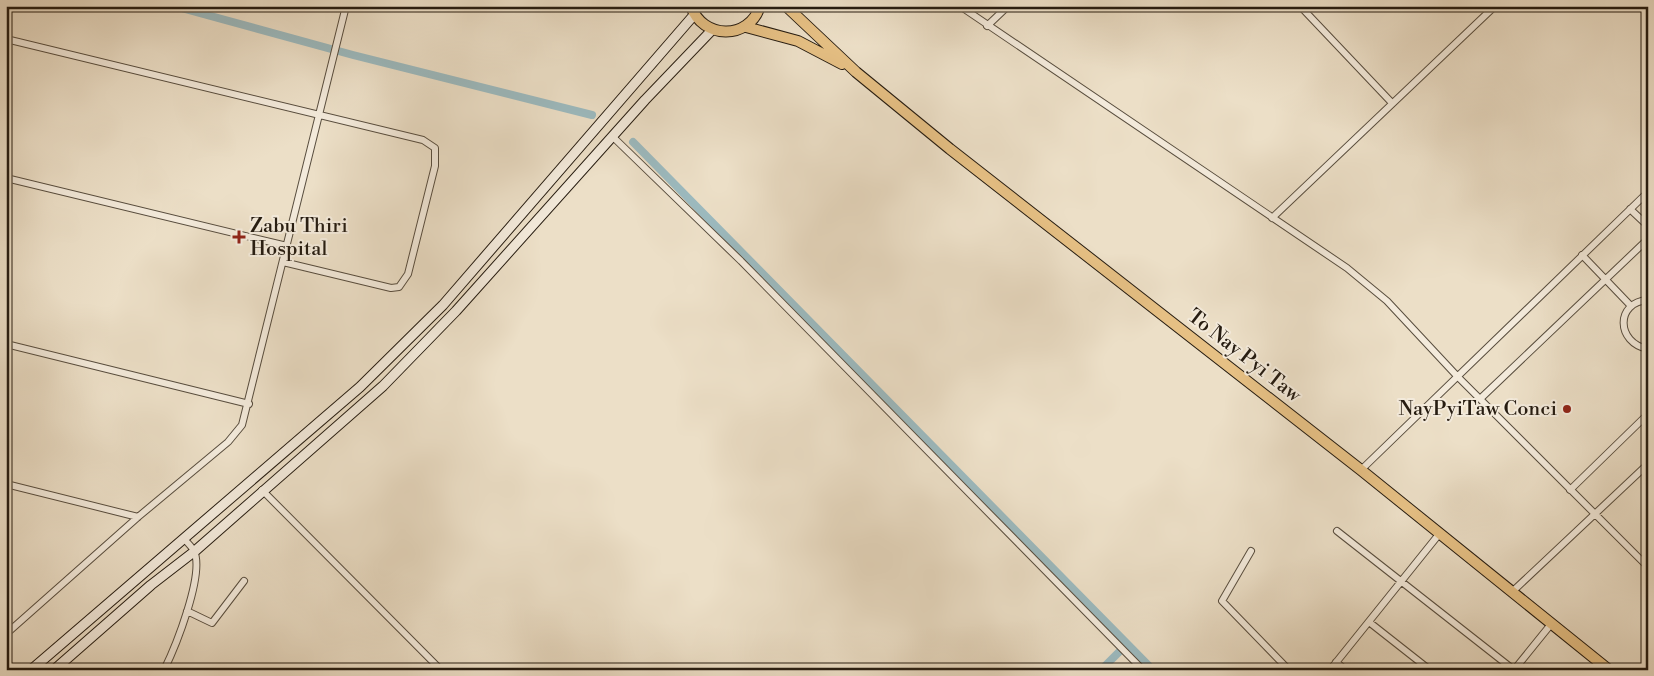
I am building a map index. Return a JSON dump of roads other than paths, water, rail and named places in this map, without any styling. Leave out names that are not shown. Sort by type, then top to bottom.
[{"type":"main road","points":[[31,670],[360,387],[443,305],[692,10],[700,22],[712,30],[729,32],[746,27],[754,19],[760,6]]},
{"type":"main road","points":[[786,6],[856,72]]},
{"type":"main road","points":[[746,27],[798,41],[856,72]]},
{"type":"main road","points":[[54,670],[151,585],[195,551],[262,490],[383,386],[456,311],[612,136],[712,30]]},
{"type":"main road","name":"To Nay Pyi Taw","points":[[856,72],[950,149],[1361,470],[1610,670]]},
{"type":"street","points":[[6,634],[138,517],[234,436],[242,425],[249,404],[346,6]]},
{"type":"street","points":[[960,6],[1347,268],[1387,300],[1457,376],[1648,567]]},
{"type":"street","points":[[987,26],[1008,6]]},
{"type":"street","points":[[1300,6],[1392,103]]},
{"type":"street","points":[[1272,218],[1495,6]]},
{"type":"street","points":[[6,39],[429,143],[437,152],[408,274],[399,287],[391,288],[283,262]]},
{"type":"street","points":[[612,136],[761,281],[1143,670]]},
{"type":"street","points":[[6,178],[287,246]]},
{"type":"street","points":[[1361,470],[1648,192]]},
{"type":"street","points":[[1630,209],[1648,226]]},
{"type":"street","points":[[1480,399],[1648,239]]},
{"type":"street","points":[[1582,255],[1631,306]]},
{"type":"street","points":[[1648,300],[1637,302],[1631,306],[1623,322],[1626,337],[1632,343],[1648,349]]},
{"type":"street","points":[[6,344],[249,404]]},
{"type":"street","points":[[1570,490],[1648,414]]},
{"type":"street","points":[[1513,591],[1648,464]]},
{"type":"street","points":[[6,484],[138,517]]},
{"type":"street","points":[[262,490],[441,670]]},
{"type":"street","points":[[1337,531],[1514,670],[1552,623]]},
{"type":"street","points":[[1330,670],[1403,582],[1440,533]]},
{"type":"street","points":[[164,670],[173,653],[187,611],[195,576],[195,551],[184,539]]},
{"type":"street","points":[[1251,551],[1222,601],[1289,670]]},
{"type":"street","points":[[187,611],[212,623],[244,581]]},
{"type":"street","points":[[1369,622],[1430,670]]},
{"type":"street","points":[[1336,662],[1346,670]]},
{"type":"waterway","points":[[174,6],[353,55],[592,115]]},
{"type":"waterway","points":[[633,142],[1153,670]]},
{"type":"waterway","points":[[1101,670],[1126,645]]},
{"type":"place","name":"Zabu Thiri Hospital","points":[[239,237]]},
{"type":"place","name":"NayPyiTaw Conci","points":[[1567,409]]}]
